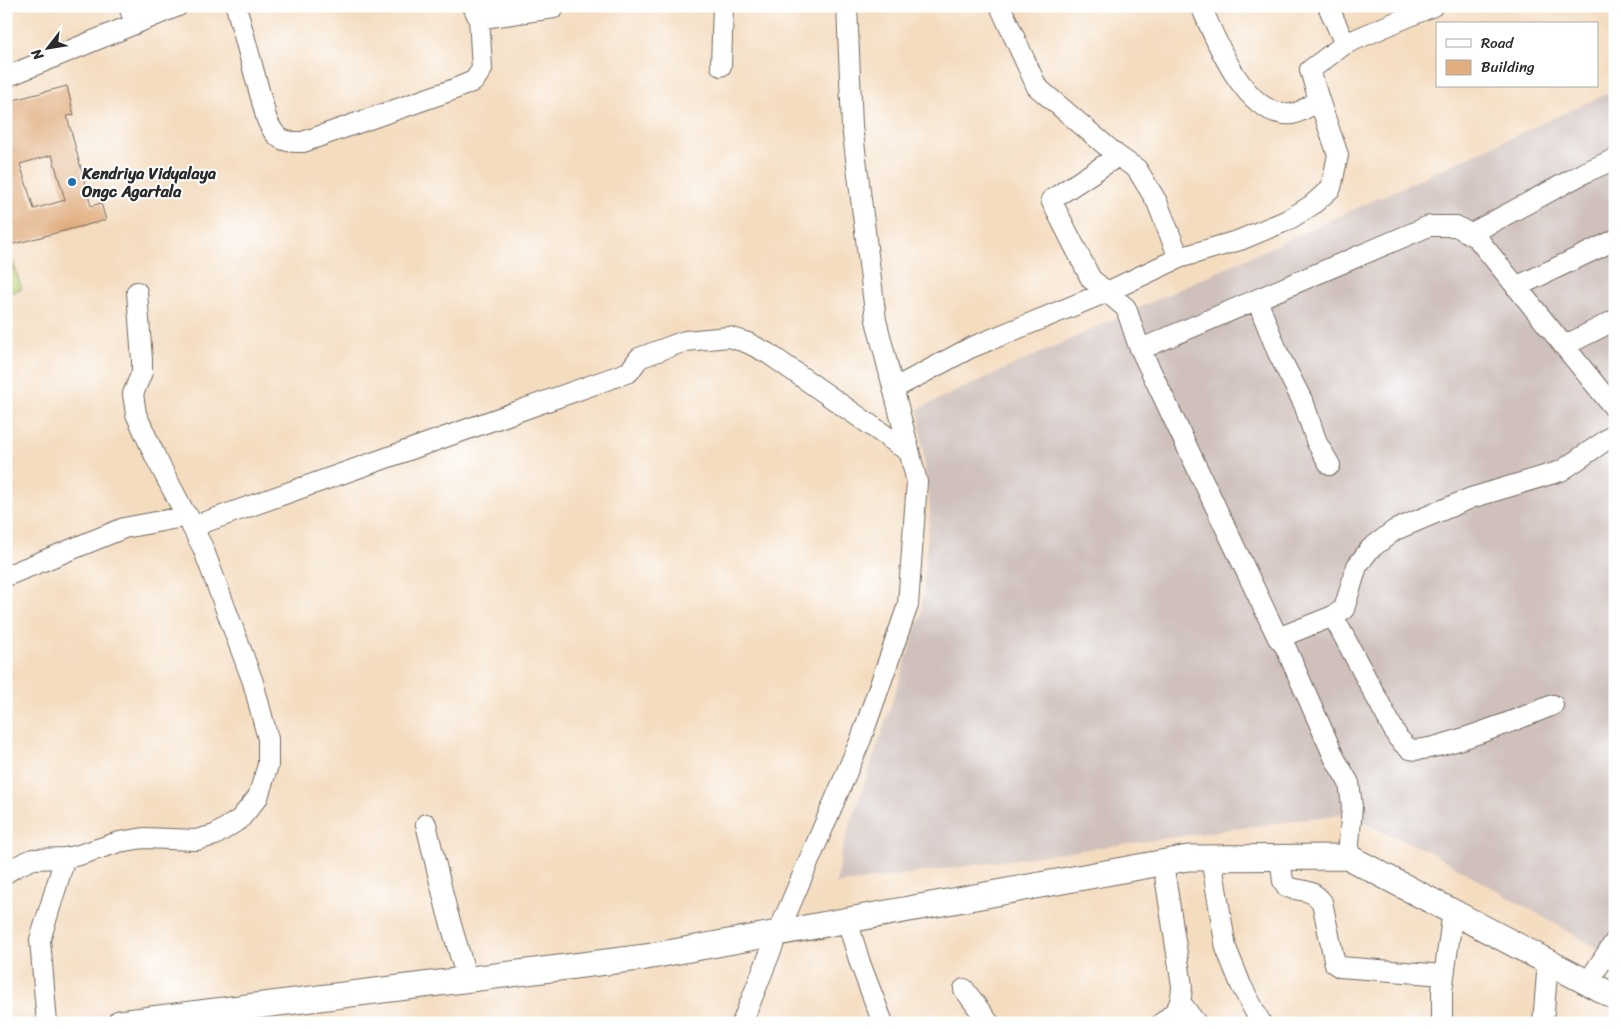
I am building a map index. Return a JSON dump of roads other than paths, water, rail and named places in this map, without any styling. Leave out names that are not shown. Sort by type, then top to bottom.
[{"type":"main road","points":[[120,1023],[187,1019],[467,979],[646,957],[1188,858],[1348,856],[1615,997]]},
{"type":"street","points":[[6,77],[132,15],[178,6]]},
{"type":"street","points":[[236,6],[267,120],[278,138],[290,143],[303,142],[474,81],[482,69],[476,12]]},
{"type":"street","points":[[721,66],[723,6]]},
{"type":"street","points":[[742,1023],[778,932],[861,739],[908,605],[917,482],[876,320],[853,136],[848,6]]},
{"type":"street","points":[[1000,6],[1037,87],[1118,156],[1137,169],[1157,202],[1179,258]]},
{"type":"street","points":[[1201,6],[1212,33],[1238,82],[1248,94],[1266,108],[1287,114],[1293,114],[1319,100]]},
{"type":"street","points":[[1328,6],[1345,44]]},
{"type":"street","points":[[894,388],[970,348],[1107,292],[1179,258],[1240,240],[1288,220],[1312,205],[1331,188],[1338,155],[1310,70],[1345,44],[1433,6]]},
{"type":"street","points":[[476,12],[483,18],[554,8]]},
{"type":"street","points":[[1118,156],[1051,200],[1091,279],[1126,308],[1141,350],[1278,638],[1285,646],[1334,759],[1349,783],[1352,806],[1348,856]]},
{"type":"street","points":[[1615,159],[1586,172],[1470,234],[1477,238],[1615,409]]},
{"type":"street","points":[[1141,350],[1429,226],[1456,226],[1477,238]]},
{"type":"street","points":[[1516,287],[1615,240]]},
{"type":"street","points":[[138,292],[142,372],[133,394],[133,402],[136,414],[155,456],[197,534]]},
{"type":"street","points":[[1257,300],[1278,353],[1304,404],[1317,443],[1330,464]]},
{"type":"street","points":[[1564,346],[1615,320]]},
{"type":"street","points":[[6,874],[15,867],[33,859],[65,858],[119,842],[144,838],[196,840],[215,834],[240,819],[258,797],[268,765],[268,739],[253,682],[194,526],[629,372],[640,358],[685,341],[729,338],[769,354],[909,452]]},
{"type":"street","points":[[1278,638],[1333,616],[1344,609],[1357,566],[1370,549],[1395,530],[1471,498],[1561,471],[1615,434]]},
{"type":"street","points":[[6,576],[124,528],[188,516]]},
{"type":"street","points":[[1333,616],[1398,738],[1410,749],[1424,750],[1497,727],[1552,705]]},
{"type":"street","points":[[426,824],[447,911],[467,979]]},
{"type":"street","points":[[1280,857],[1283,881],[1287,887],[1311,892],[1317,895],[1322,902],[1335,964],[1340,967],[1444,975]]},
{"type":"street","points":[[47,1023],[40,940],[65,858]]},
{"type":"street","points":[[1211,858],[1226,948],[1241,985],[1261,1023]]},
{"type":"street","points":[[1162,1023],[1176,1012],[1181,1003],[1182,986],[1163,863]]},
{"type":"street","points":[[1442,1023],[1442,991],[1453,912]]},
{"type":"street","points":[[847,920],[860,964],[883,1023]]},
{"type":"street","points":[[1588,982],[1615,940]]},
{"type":"street","points":[[1543,1023],[1548,961]]},
{"type":"street","points":[[964,989],[989,1023]]},
{"type":"street","points":[[1181,1003],[1196,1023]]},
{"type":"place","name":"Kendriya Vidyalaya Ongc Agartala","points":[[72,182]]}]
